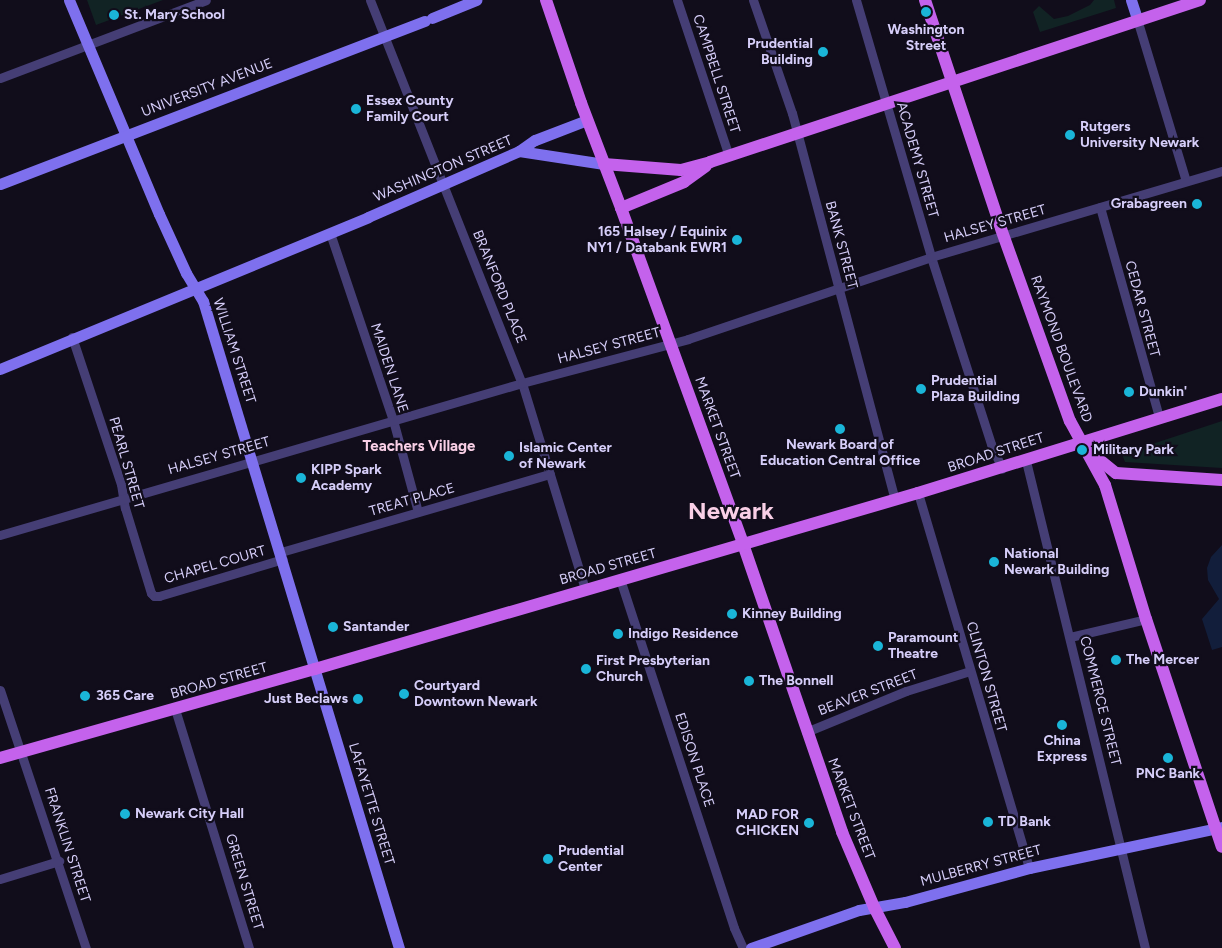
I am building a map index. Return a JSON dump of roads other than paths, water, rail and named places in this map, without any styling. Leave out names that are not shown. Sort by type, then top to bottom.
[{"type":"main road","name":"MARKET STREET","points":[[546,0],[587,120],[621,208],[743,544],[806,732],[842,832],[874,907],[895,948]]},
{"type":"main road","name":"RAYMOND BOULEVARD","points":[[925,0],[1004,236],[1070,421],[1105,485],[1146,619],[1219,828],[1222,847]]},
{"type":"main road","name":"WASHINGTON STREET","points":[[604,164],[681,170],[729,156],[1137,19],[1200,0]]},
{"type":"main road","points":[[621,208],[684,182],[710,162]]},
{"type":"main road","name":"BROAD STREET","points":[[0,758],[316,669],[895,500],[1222,399]]},
{"type":"main road","points":[[1081,442],[1100,462],[1116,472],[1222,480]]},
{"type":"street","name":"WILLIAM STREET","points":[[69,0],[186,273],[206,307],[316,669]]},
{"type":"street","points":[[0,78],[206,0]]},
{"type":"street","name":"BRANFORD PLACE","points":[[370,0],[522,383],[585,589]]},
{"type":"street","name":"UNIVERSITY AVENUE","points":[[0,184],[125,134],[476,0]]},
{"type":"street","name":"CAMPBELL STREET","points":[[677,0],[729,156]]},
{"type":"street","name":"BANK STREET","points":[[753,0],[797,132],[895,500]]},
{"type":"street","name":"ACADEMY STREET","points":[[856,0],[931,257],[991,444],[1002,468]]},
{"type":"street","points":[[1131,0],[1186,181]]},
{"type":"street","points":[[519,151],[535,140],[587,120]]},
{"type":"street","name":"WASHINGTON STREET","points":[[0,369],[72,337],[330,233],[519,151],[604,164]]},
{"type":"street","name":"HALSEY STREET","points":[[0,535],[522,383],[670,344],[931,257],[1222,171]]},
{"type":"street","name":"CEDAR STREET","points":[[1100,207],[1159,418]]},
{"type":"street","name":"MAIDEN LANE","points":[[330,233],[393,420],[418,512]]},
{"type":"street","name":"PEARL STREET","points":[[72,337],[124,499],[151,593],[154,596]]},
{"type":"street","name":"COMMERCE STREET","points":[[1026,461],[1145,948]]},
{"type":"street","name":"TREAT PLACE","points":[[282,556],[418,512],[550,474]]},
{"type":"street","name":"CLINTON STREET","points":[[918,493],[1029,868]]},
{"type":"street","name":"CHAPEL COURT","points":[[154,596],[282,556]]},
{"type":"street","name":"EDISON PLACE","points":[[620,579],[734,928],[744,948]]},
{"type":"street","points":[[1070,637],[1146,619]]},
{"type":"street","name":"LAFAYETTE STREET","points":[[316,669],[400,948]]},
{"type":"street","name":"BEAVER STREET","points":[[806,732],[906,691],[970,671]]},
{"type":"street","name":"FRANKLIN STREET","points":[[0,690],[59,861],[86,948]]},
{"type":"street","name":"GREEN STREET","points":[[175,709],[249,948]]},
{"type":"street","name":"MULBERRY STREET","points":[[751,948],[847,913],[905,902],[1029,868],[1122,850],[1219,828]]},
{"type":"street","points":[[0,879],[59,861]]},
{"type":"water","points":[[1222,545],[1222,647],[1212,650],[1202,619],[1219,599],[1208,580],[1207,568],[1211,557]]},
{"type":"place","name":"Washington Street","points":[[926,12]]},
{"type":"place","name":"St. Mary School","points":[[114,15]]},
{"type":"place","name":"Prudential Building","points":[[823,52]]},
{"type":"place","name":"Essex County Family Court","points":[[356,109]]},
{"type":"place","name":"Rutgers University Newark","points":[[1070,135]]},
{"type":"place","name":"Grabagreen","points":[[1197,204]]},
{"type":"place","name":"165 Halsey / Equinix NY1 / Databank EWR1","points":[[737,240]]},
{"type":"place","name":"Prudential Plaza Building","points":[[921,389]]},
{"type":"place","name":"Dunkin'","points":[[1129,392]]},
{"type":"place","name":"Newark Board of Education Central Office","points":[[840,429]]},
{"type":"place","name":"Military Park","points":[[1082,450]]},
{"type":"place","name":"Islamic Center of Newark","points":[[509,456]]},
{"type":"place","name":"KIPP Spark Academy","points":[[301,478]]},
{"type":"place","name":"National Newark Building","points":[[994,562]]},
{"type":"place","name":"Kinney Building","points":[[732,614]]},
{"type":"place","name":"Santander","points":[[333,627]]},
{"type":"place","name":"Indigo Residence","points":[[618,634]]},
{"type":"place","name":"Paramount Theatre","points":[[878,646]]},
{"type":"place","name":"The Mercer","points":[[1116,660]]},
{"type":"place","name":"First Presbyterian Church","points":[[586,669]]},
{"type":"place","name":"The Bonnell","points":[[749,681]]},
{"type":"place","name":"Courtyard Downtown Newark","points":[[404,694]]},
{"type":"place","name":"365 Care","points":[[85,696]]},
{"type":"place","name":"Just Beclaws","points":[[358,699]]},
{"type":"place","name":"China Express","points":[[1062,725]]},
{"type":"place","name":"PNC Bank","points":[[1168,758]]},
{"type":"place","name":"Newark City Hall","points":[[125,814]]},
{"type":"place","name":"TD Bank","points":[[988,822]]},
{"type":"place","name":"MAD FOR CHICKEN","points":[[809,823]]},
{"type":"place","name":"Prudential Center","points":[[548,859]]},
{"type":"district","name":"Teachers Village","points":[[419,447]]},
{"type":"district","name":"Newark","points":[[731,511]]}]
